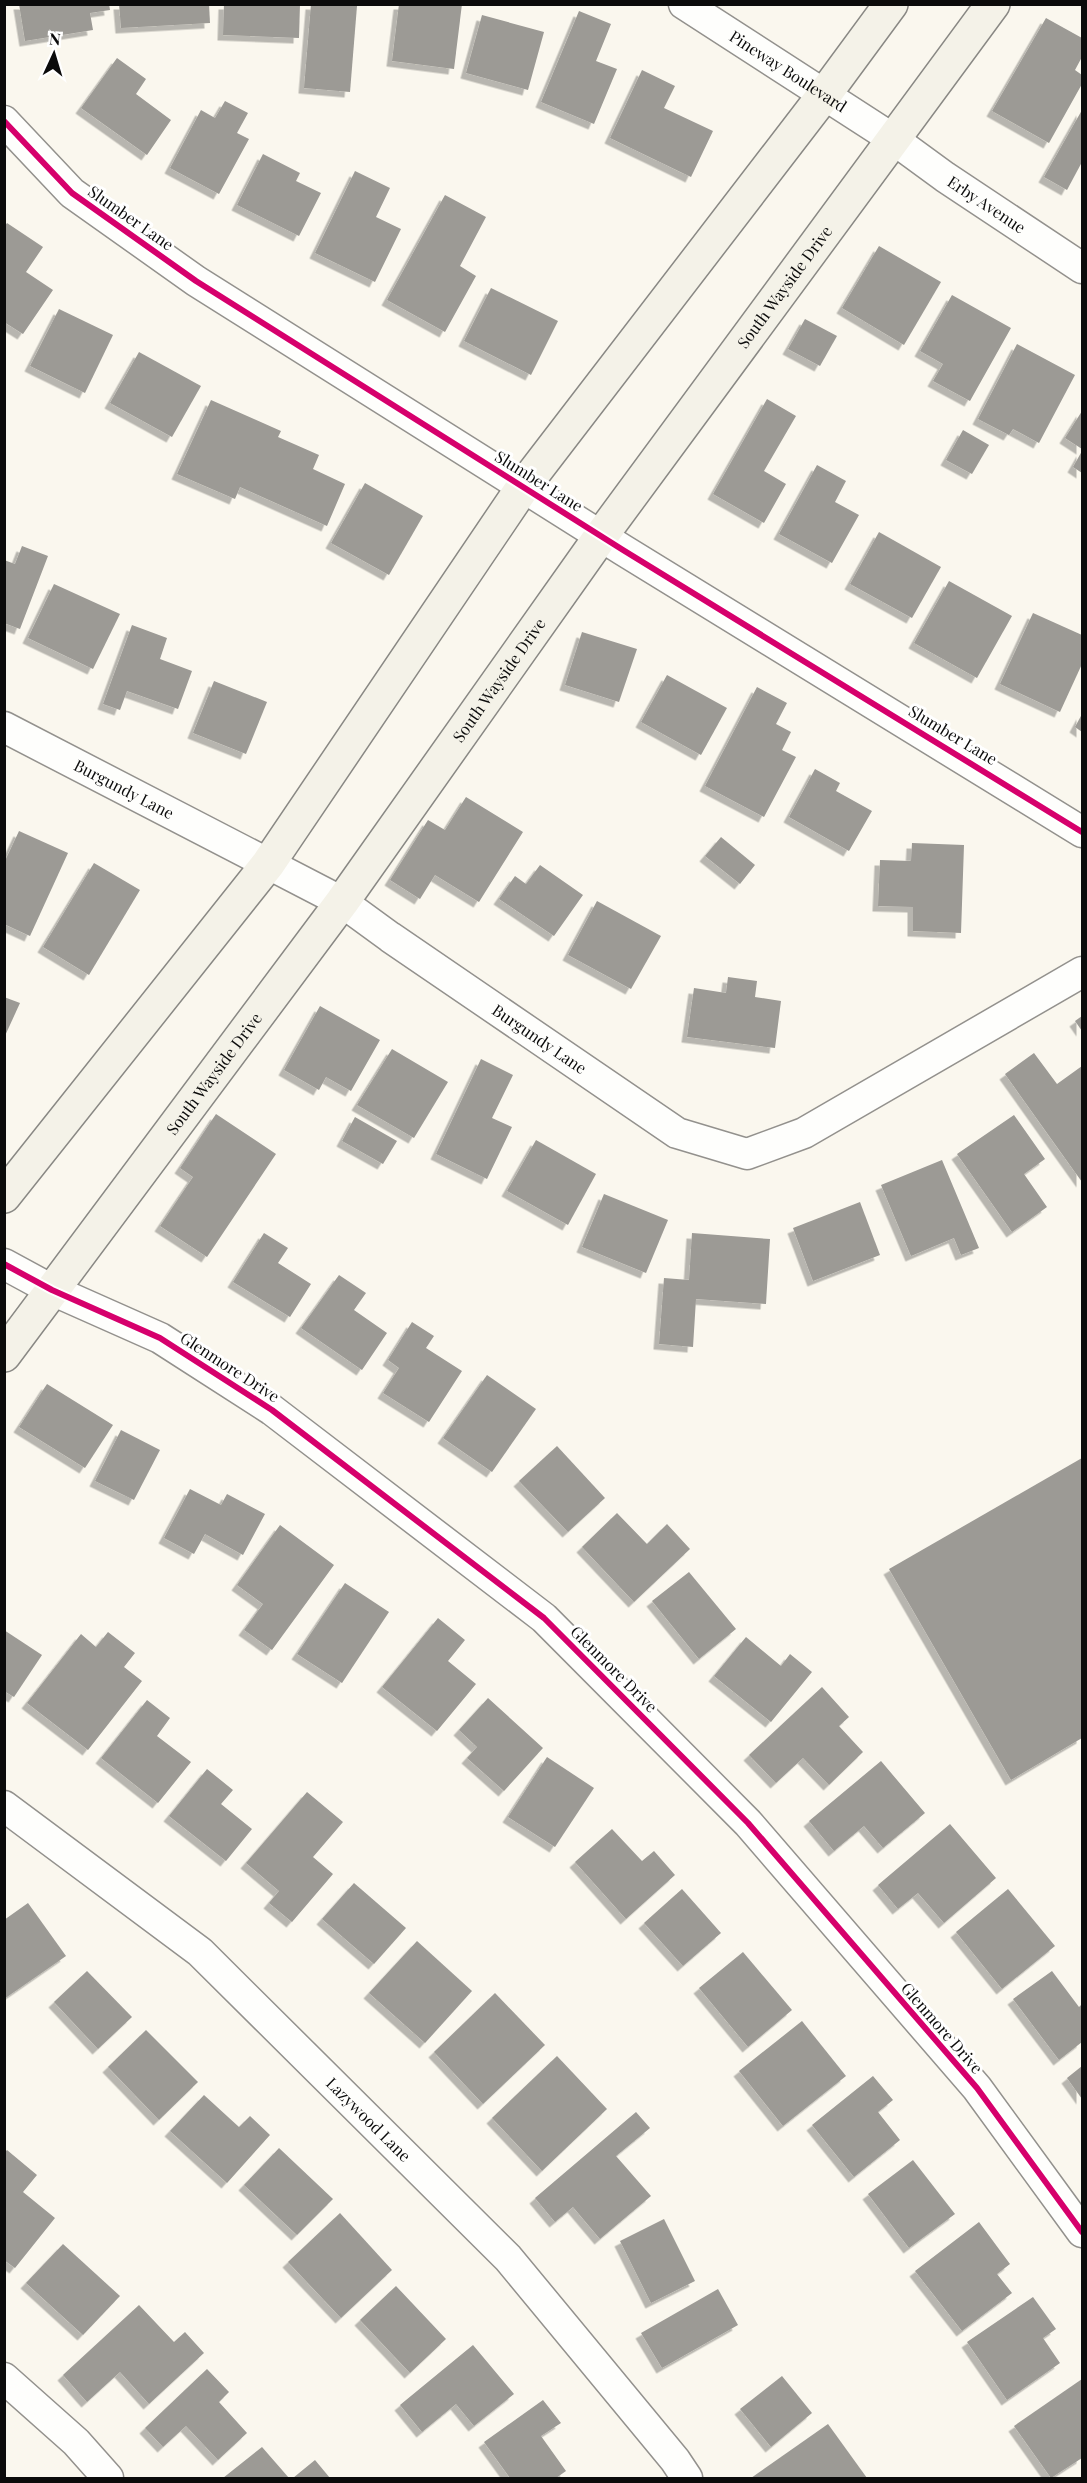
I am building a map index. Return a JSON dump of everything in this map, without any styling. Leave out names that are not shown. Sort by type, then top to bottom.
[{"type":"main road","points":[[4,1196],[268,864],[523,487],[824,95],[891,4]]},
{"type":"main road","name":"South Wayside Drive","points":[[4,1355],[342,902],[601,536],[993,4]]},
{"type":"street","name":"Pineway Boulevard","points":[[684,4],[893,139]]},
{"type":"street","name":"Slumber Lane","points":[[4,121],[72,193],[196,280],[601,536],[1083,832]]},
{"type":"street","name":"Erby Avenue","points":[[893,139],[945,177],[1083,268]]},
{"type":"street","name":"Burgundy Lane","points":[[4,727],[342,902],[677,1133],[747,1154],[804,1133],[1083,972]]},
{"type":"street","name":"Glenmore Drive","points":[[4,1264],[52,1290],[160,1338],[272,1410],[544,1618],[748,1823],[977,2088],[1083,2232]]},
{"type":"street","name":"Lazywood Lane","points":[[4,1806],[200,1952],[508,2258],[675,2460],[687,2478]]},
{"type":"street","points":[[4,2378],[76,2442],[108,2478]]},
{"type":"building","points":[[19,4],[109,4],[110,10],[90,13],[93,30],[25,41]]},
{"type":"building","points":[[119,4],[209,4],[210,23],[121,28]]},
{"type":"building","points":[[224,4],[300,4],[299,38],[223,35]]},
{"type":"building","points":[[311,4],[357,6],[350,92],[304,88]]},
{"type":"building","points":[[399,4],[462,4],[454,69],[392,61]]},
{"type":"building","points":[[579,11],[611,24],[596,61],[617,69],[594,124],[541,102]]},
{"type":"building","points":[[482,15],[544,32],[528,90],[466,73]]},
{"type":"building","points":[[1046,18],[1082,38],[1082,57],[1075,70],[1082,75],[1082,84],[1049,143],[992,111]]},
{"type":"building","points":[[117,58],[146,79],[136,94],[171,120],[147,155],[81,108]]},
{"type":"building","points":[[642,70],[675,86],[664,108],[713,131],[691,177],[610,138]]},
{"type":"building","points":[[225,101],[248,113],[237,133],[249,139],[219,194],[170,168],[201,110],[215,118]]},
{"type":"building","points":[[1082,110],[1082,162],[1067,190],[1044,177]]},
{"type":"building","points":[[263,154],[300,173],[296,181],[321,193],[299,236],[237,205]]},
{"type":"building","points":[[355,171],[390,188],[376,217],[401,229],[375,282],[315,253]]},
{"type":"building","points":[[445,195],[486,217],[460,266],[476,276],[445,332],[387,300]]},
{"type":"building","points":[[7,223],[43,247],[26,272],[53,290],[23,334],[4,322],[4,227]]},
{"type":"building","points":[[879,246],[941,282],[904,345],[842,308]]},
{"type":"building","points":[[491,288],[558,321],[531,375],[464,341]]},
{"type":"building","points":[[952,295],[1011,328],[970,401],[933,381],[943,364],[920,351]]},
{"type":"building","points":[[59,309],[113,335],[85,393],[30,366]]},
{"type":"building","points":[[805,319],[837,336],[820,366],[788,349]]},
{"type":"building","points":[[1017,344],[1075,375],[1039,443],[1013,429],[1009,435],[978,419]]},
{"type":"building","points":[[139,352],[201,386],[172,437],[110,403]]},
{"type":"building","points":[[767,399],[796,416],[764,471],[786,484],[764,523],[713,494]]},
{"type":"building","points":[[211,400],[281,431],[278,437],[319,455],[313,469],[345,484],[327,526],[240,487],[235,499],[177,474]]},
{"type":"building","points":[[1082,411],[1082,449],[1065,438]]},
{"type":"building","points":[[963,430],[989,445],[972,474],[946,460]]},
{"type":"building","points":[[1082,451],[1082,473],[1073,467]]},
{"type":"building","points":[[817,465],[846,481],[835,502],[859,515],[832,563],[779,534]]},
{"type":"building","points":[[365,483],[423,516],[389,575],[331,543]]},
{"type":"building","points":[[879,532],[941,567],[912,618],[850,584]]},
{"type":"building","points":[[22,546],[48,556],[20,629],[4,623],[4,560],[15,564]]},
{"type":"building","points":[[949,581],[1012,616],[977,678],[914,643]]},
{"type":"building","points":[[54,584],[120,614],[93,669],[28,638]]},
{"type":"building","points":[[1033,613],[1082,635],[1082,664],[1060,712],[1000,684]]},
{"type":"building","points":[[132,625],[167,638],[160,659],[192,671],[178,709],[127,691],[120,710],[103,704]]},
{"type":"building","points":[[582,632],[637,649],[619,702],[565,685]]},
{"type":"building","points":[[667,675],[727,708],[701,755],[641,722]]},
{"type":"building","points":[[214,681],[267,702],[246,754],[193,733]]},
{"type":"building","points":[[757,687],[787,703],[776,724],[791,732],[782,750],[796,757],[764,817],[705,786]]},
{"type":"building","points":[[1082,714],[1082,732],[1075,727]]},
{"type":"building","points":[[815,769],[840,783],[836,791],[872,811],[849,851],[789,817]]},
{"type":"building","points":[[466,797],[523,832],[479,902],[435,875],[420,899],[390,880],[428,820],[445,830]]},
{"type":"building","points":[[19,831],[68,853],[30,936],[4,924],[4,863]]},
{"type":"building","points":[[721,837],[755,865],[740,884],[705,856]]},
{"type":"building","points":[[912,843],[964,845],[961,933],[913,931],[913,907],[878,906],[880,860],[911,861]]},
{"type":"building","points":[[94,863],[140,890],[89,975],[43,947]]},
{"type":"building","points":[[540,865],[583,895],[554,936],[499,899],[515,876],[526,884]]},
{"type":"building","points":[[597,901],[661,936],[631,989],[568,955]]},
{"type":"building","points":[[728,977],[757,981],[755,997],[781,1001],[775,1048],[687,1037],[694,988],[726,993]]},
{"type":"building","points":[[4,997],[20,1003],[4,1038]]},
{"type":"building","points":[[320,1006],[380,1040],[351,1091],[326,1077],[319,1090],[284,1070]]},
{"type":"building","points":[[1082,1016],[1082,1031],[1075,1021]]},
{"type":"building","points":[[392,1049],[448,1082],[414,1138],[357,1105]]},
{"type":"building","points":[[1034,1053],[1057,1084],[1082,1066],[1082,1182],[1005,1074]]},
{"type":"building","points":[[481,1059],[513,1075],[492,1118],[512,1127],[487,1179],[436,1154]]},
{"type":"building","points":[[216,1114],[276,1154],[207,1257],[160,1226],[193,1177],[180,1168]]},
{"type":"building","points":[[1014,1115],[1045,1159],[1024,1174],[1047,1207],[1012,1232],[957,1154]]},
{"type":"building","points":[[355,1117],[397,1141],[383,1164],[342,1141]]},
{"type":"building","points":[[536,1140],[596,1174],[568,1225],[507,1191]]},
{"type":"building","points":[[942,1160],[979,1248],[961,1255],[954,1238],[911,1256],[881,1185]]},
{"type":"building","points":[[604,1194],[668,1220],[646,1273],[582,1247]]},
{"type":"building","points":[[860,1202],[880,1255],[813,1281],[793,1228]]},
{"type":"building","points":[[264,1233],[288,1248],[278,1263],[311,1284],[290,1317],[233,1282]]},
{"type":"building","points":[[692,1233],[770,1239],[766,1304],[696,1299],[693,1347],[659,1344],[664,1278],[689,1280]]},
{"type":"building","points":[[339,1275],[366,1293],[354,1310],[387,1333],[362,1370],[301,1328]]},
{"type":"building","points":[[412,1322],[434,1336],[426,1348],[462,1371],[429,1422],[383,1393],[399,1368],[388,1360]]},
{"type":"building","points":[[487,1375],[536,1409],[492,1472],[443,1438]]},
{"type":"building","points":[[47,1384],[113,1425],[85,1468],[19,1427]]},
{"type":"building","points":[[121,1430],[160,1450],[134,1500],[95,1481]]},
{"type":"building","points":[[557,1446],[605,1498],[568,1532],[519,1481]]},
{"type":"building","points":[[1082,1458],[1082,1738],[1011,1780],[889,1569]]},
{"type":"building","points":[[190,1489],[221,1505],[227,1494],[265,1514],[243,1555],[205,1534],[194,1554],[164,1538]]},
{"type":"building","points":[[617,1513],[647,1544],[667,1524],[690,1549],[634,1602],[582,1547]]},
{"type":"building","points":[[280,1525],[334,1565],[272,1650],[244,1630],[263,1604],[237,1585]]},
{"type":"building","points":[[689,1572],[736,1629],[699,1659],[652,1601]]},
{"type":"building","points":[[345,1583],[389,1612],[342,1683],[297,1654]]},
{"type":"building","points":[[438,1618],[465,1640],[448,1661],[476,1684],[437,1731],[382,1687]]},
{"type":"building","points":[[4,1630],[42,1655],[14,1697],[4,1691]]},
{"type":"building","points":[[108,1632],[135,1653],[124,1667],[142,1681],[88,1750],[27,1703],[81,1634],[96,1647]]},
{"type":"building","points":[[746,1637],[781,1666],[790,1654],[812,1672],[771,1722],[714,1676]]},
{"type":"building","points":[[822,1687],[849,1717],[839,1726],[863,1752],[829,1785],[803,1758],[776,1783],[749,1755]]},
{"type":"building","points":[[488,1698],[543,1748],[504,1791],[467,1758],[477,1747],[459,1730]]},
{"type":"building","points":[[147,1700],[170,1718],[157,1736],[191,1762],[158,1803],[101,1758]]},
{"type":"building","points":[[547,1757],[594,1788],[555,1847],[508,1817]]},
{"type":"building","points":[[881,1761],[925,1813],[883,1848],[864,1826],[834,1851],[809,1821]]},
{"type":"building","points":[[207,1769],[233,1790],[221,1804],[252,1829],[226,1861],[169,1816]]},
{"type":"building","points":[[307,1792],[343,1822],[313,1857],[333,1874],[292,1922],[269,1903],[279,1891],[246,1863]]},
{"type":"building","points":[[950,1824],[996,1878],[944,1923],[918,1893],[898,1909],[878,1885]]},
{"type":"building","points":[[612,1829],[642,1861],[654,1851],[675,1875],[626,1919],[575,1862]]},
{"type":"building","points":[[354,1883],[406,1928],[374,1964],[322,1919]]},
{"type":"building","points":[[682,1889],[721,1933],[683,1966],[644,1923]]},
{"type":"building","points":[[1008,1889],[1055,1946],[1002,1989],[956,1932]]},
{"type":"building","points":[[28,1903],[66,1956],[4,1999],[4,1920]]},
{"type":"building","points":[[417,1941],[472,1991],[425,2043],[369,1993]]},
{"type":"building","points":[[743,1952],[792,2010],[748,2047],[699,1988]]},
{"type":"building","points":[[87,1971],[132,2017],[98,2049],[54,2002]]},
{"type":"building","points":[[1052,1971],[1079,2007],[1082,2004],[1082,2042],[1059,2060],[1013,1999]]},
{"type":"building","points":[[495,1993],[545,2045],[483,2104],[434,2052]]},
{"type":"building","points":[[802,2021],[846,2076],[783,2126],[739,2071]]},
{"type":"building","points":[[146,2030],[198,2082],[159,2120],[108,2067]]},
{"type":"building","points":[[557,2056],[607,2109],[542,2171],[492,2118]]},
{"type":"building","points":[[1082,2066],[1082,2099],[1067,2078]]},
{"type":"building","points":[[873,2076],[893,2100],[878,2112],[900,2140],[854,2177],[812,2125]]},
{"type":"building","points":[[204,2095],[239,2127],[250,2116],[270,2135],[227,2183],[170,2131]]},
{"type":"building","points":[[636,2112],[650,2128],[616,2156],[651,2196],[600,2239],[573,2207],[555,2222],[535,2198]]},
{"type":"building","points":[[279,2148],[333,2199],[297,2235],[244,2185]]},
{"type":"building","points":[[7,2150],[37,2175],[23,2192],[55,2218],[15,2268],[4,2260],[4,2153]]},
{"type":"building","points":[[913,2160],[955,2214],[909,2248],[868,2194]]},
{"type":"building","points":[[340,2213],[392,2270],[341,2318],[288,2262]]},
{"type":"building","points":[[664,2219],[695,2281],[651,2303],[620,2241]]},
{"type":"building","points":[[979,2222],[1010,2264],[997,2274],[1012,2293],[962,2331],[915,2271]]},
{"type":"building","points":[[63,2244],[120,2296],[83,2335],[26,2283]]},
{"type":"building","points":[[396,2286],[446,2339],[410,2373],[360,2320]]},
{"type":"building","points":[[718,2289],[738,2325],[662,2368],[641,2333]]},
{"type":"building","points":[[1033,2297],[1056,2329],[1043,2338],[1060,2363],[1007,2400],[967,2342]]},
{"type":"building","points":[[139,2305],[174,2342],[185,2332],[204,2353],[149,2404],[120,2372],[87,2402],[63,2375]]},
{"type":"building","points":[[473,2345],[514,2394],[474,2426],[456,2404],[422,2432],[400,2405]]},
{"type":"building","points":[[207,2369],[229,2392],[219,2402],[247,2433],[218,2460],[186,2426],[163,2447],[145,2428]]},
{"type":"building","points":[[782,2376],[812,2413],[771,2447],[740,2409]]},
{"type":"building","points":[[1082,2379],[1082,2458],[1051,2478],[1014,2426]]},
{"type":"building","points":[[543,2400],[561,2423],[541,2436],[566,2471],[556,2478],[510,2478],[484,2442]]},
{"type":"building","points":[[828,2424],[867,2478],[751,2478]]},
{"type":"building","points":[[262,2447],[289,2478],[223,2478]]},
{"type":"building","points":[[315,2460],[330,2478],[293,2478]]},
{"type":"cycle path","points":[[4,121],[72,193],[196,281],[623,550],[1082,832]]},
{"type":"cycle path","points":[[4,1264],[52,1290],[160,1338],[272,1410],[544,1618],[748,1823],[977,2088],[1082,2232]]}]
